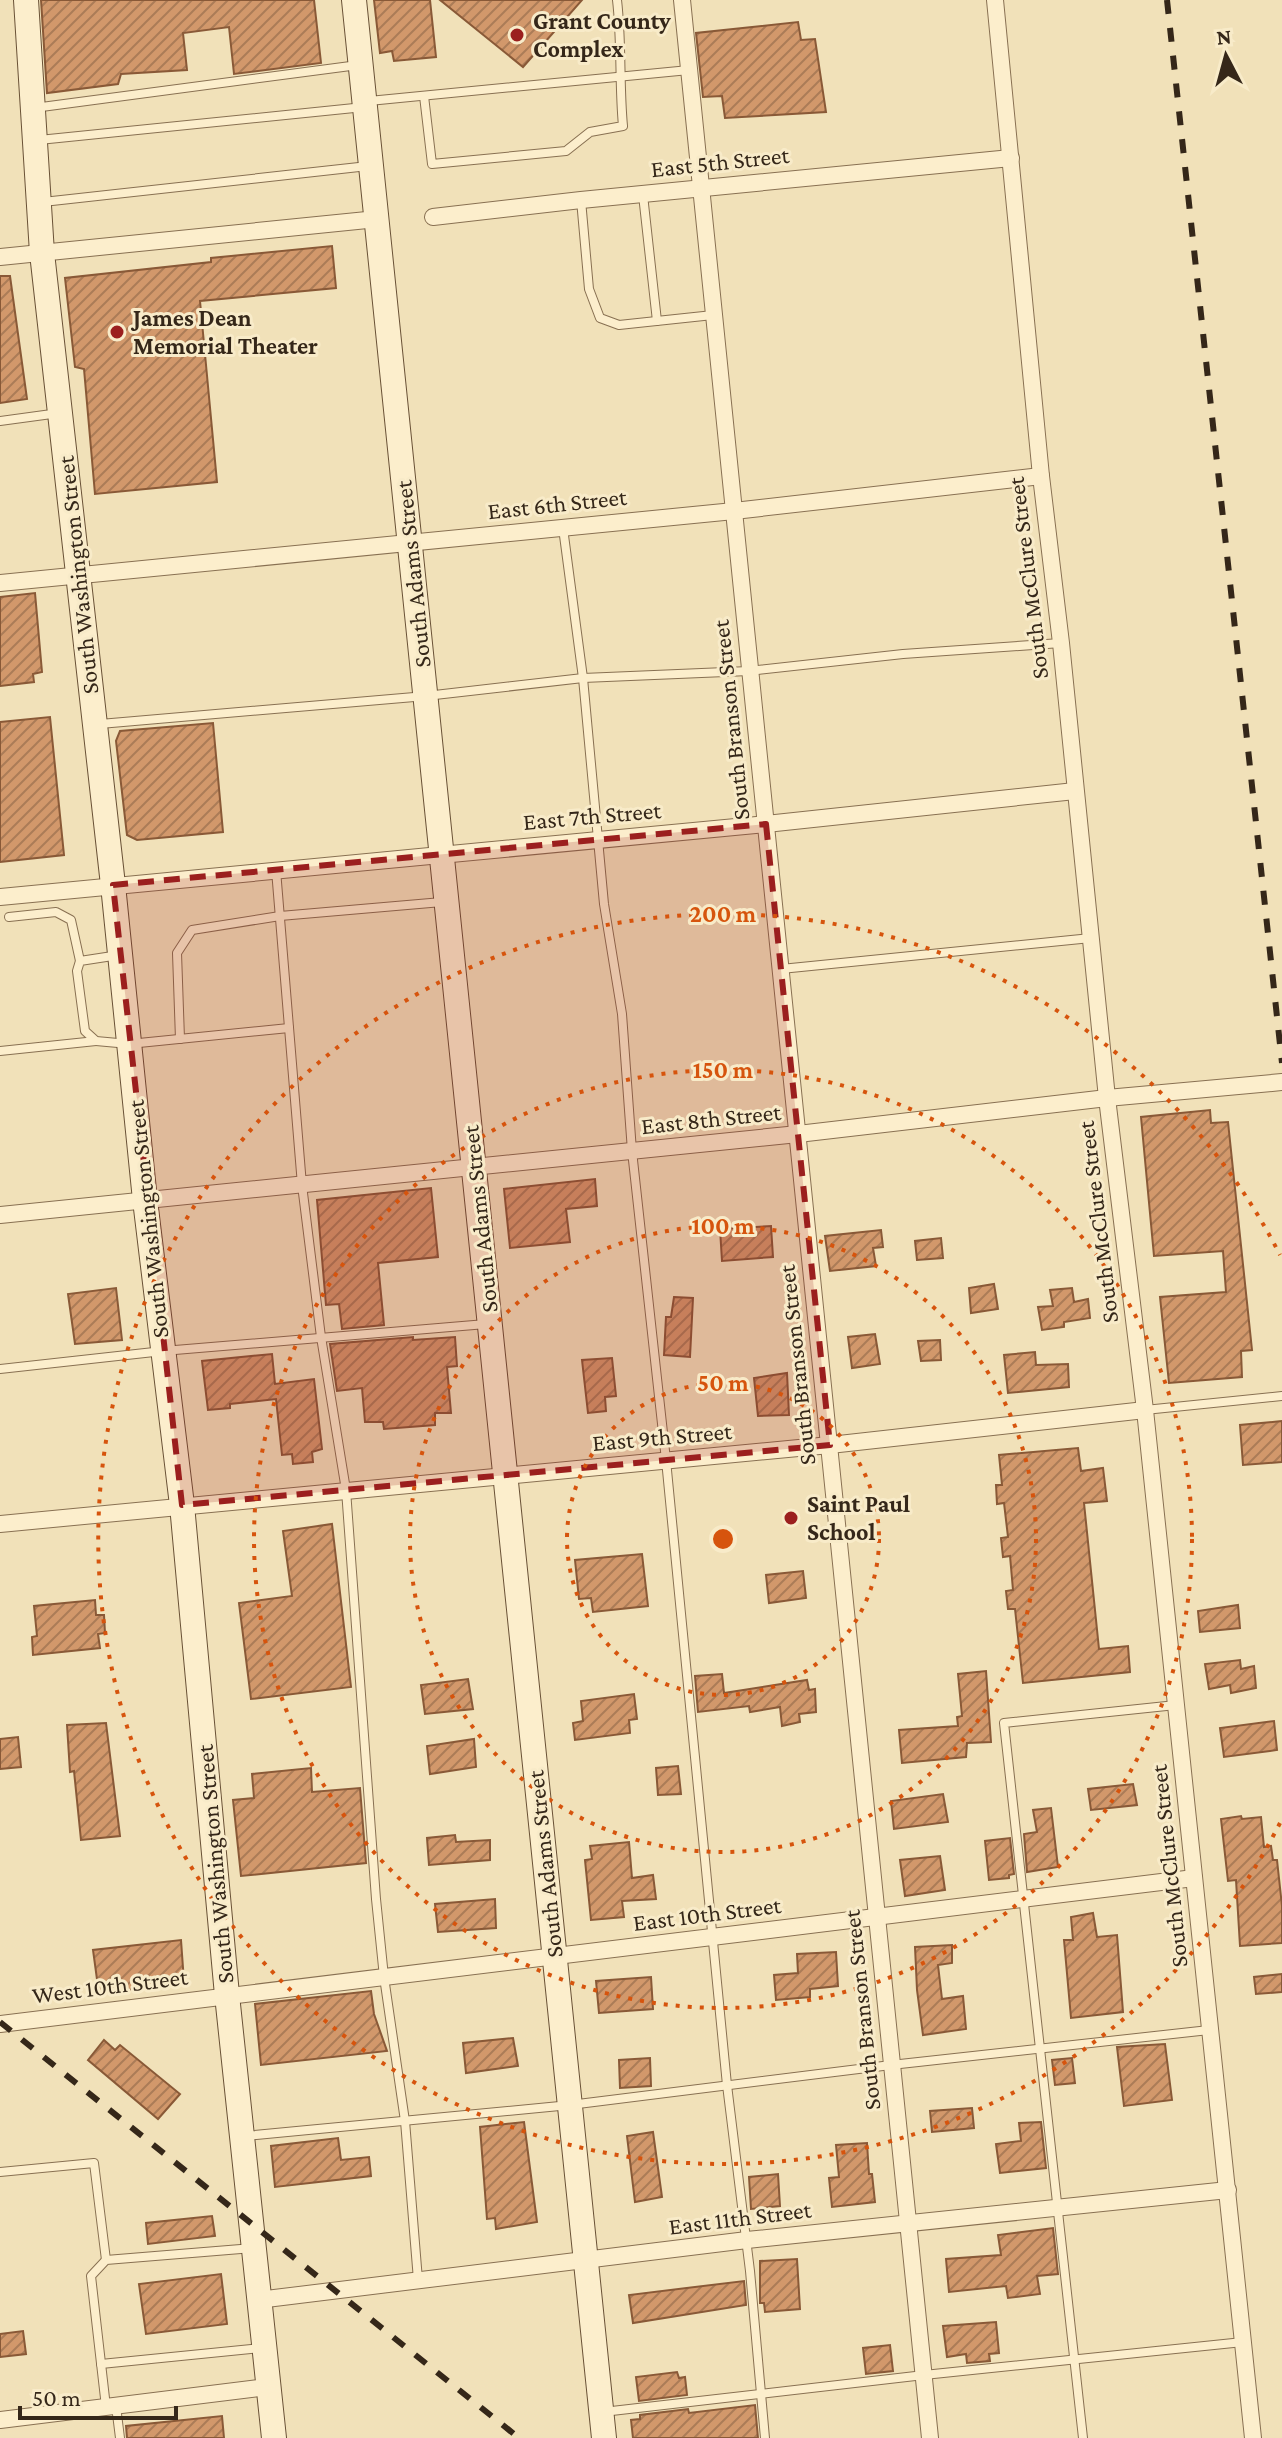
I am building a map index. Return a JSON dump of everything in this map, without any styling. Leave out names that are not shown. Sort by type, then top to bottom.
[{"type":"main road","name":"South Washington Street","points":[[26,0],[42,253],[145,1200],[182,1505],[227,1995],[274,2438]]},
{"type":"main road","name":"South Adams Street","points":[[354,0],[604,2438]]},
{"type":"street","name":"South Branson Street","points":[[682,0],[930,2438]]},
{"type":"street","name":"South McClure Street","points":[[995,0],[1041,476],[1107,1098],[1145,1410],[1253,2438]]},
{"type":"street","name":"East 5th Street","points":[[433,217],[1011,158]]},
{"type":"street","points":[[0,257],[377,219]]},
{"type":"street","name":"East 6th Street","points":[[0,583],[734,511],[1041,476]]},
{"type":"street","name":"East 7th Street","points":[[0,897],[766,824],[1075,791]]},
{"type":"street","name":"East 8th Street","points":[[0,1215],[1282,1082]]},
{"type":"street","name":"East 9th Street","points":[[0,1524],[830,1445],[1145,1410]]},
{"type":"street","name":"East 10th Street","points":[[227,1995],[554,1958],[1194,1878]]},
{"type":"street","name":"West 10th Street","points":[[0,2024],[227,1995]]},
{"type":"street","name":"East 11th Street","points":[[258,2300],[747,2240],[1228,2190]]},
{"type":"street","points":[[0,2420],[267,2387]]},
{"type":"lane","points":[[424,96],[432,164],[566,151],[590,132],[623,126],[619,77],[622,42],[617,0]]},
{"type":"lane","points":[[33,108],[360,64]]},
{"type":"lane","points":[[35,141],[424,96],[689,70]]},
{"type":"lane","points":[[38,203],[371,165]]},
{"type":"lane","points":[[642,194],[657,321]]},
{"type":"lane","points":[[581,200],[589,289],[600,318],[619,325],[714,315]]},
{"type":"lane","points":[[0,421],[60,413]]},
{"type":"lane","points":[[563,528],[583,678],[604,904],[622,1014],[632,1151],[666,1460],[727,2085],[747,2240],[765,2438]]},
{"type":"lane","points":[[95,725],[426,696],[583,678],[749,671],[903,654],[1061,643]]},
{"type":"lane","points":[[276,870],[302,1185],[321,1337],[346,1490],[384,1977],[405,2121],[418,2281]]},
{"type":"lane","points":[[180,1039],[177,953],[192,930],[280,916],[447,902]]},
{"type":"lane","points":[[9,917],[56,912],[71,920],[80,961],[77,971],[85,1031],[96,1041]]},
{"type":"lane","points":[[781,970],[1091,938]]},
{"type":"lane","points":[[80,961],[120,955]]},
{"type":"lane","points":[[0,1051],[96,1041],[129,1044],[289,1028]]},
{"type":"lane","points":[[0,1369],[163,1351],[490,1323]]},
{"type":"lane","points":[[1145,1410],[1282,1396]]},
{"type":"lane","points":[[1083,2438],[1004,1723],[1176,1705]]},
{"type":"lane","points":[[241,2136],[570,2105],[1210,2030]]},
{"type":"lane","points":[[0,2172],[94,2163],[106,2260]]},
{"type":"lane","points":[[120,2438],[101,2364],[91,2276],[106,2260],[253,2248]]},
{"type":"lane","points":[[602,2412],[1243,2342]]},
{"type":"lane","points":[[101,2364],[263,2347]]},
{"type":"highlighted area","points":[[766,824],[830,1445],[182,1505],[113,885]]},
{"type":"building","points":[[41,0],[314,0],[321,63],[234,74],[229,27],[183,33],[187,70],[121,74],[118,84],[47,93]]},
{"type":"building","points":[[374,0],[430,0],[436,57],[394,61],[392,51],[380,53]]},
{"type":"building","points":[[440,0],[582,0],[523,67]]},
{"type":"building","points":[[798,22],[801,40],[815,39],[826,112],[725,118],[722,96],[703,97],[696,33]]},
{"type":"building","points":[[332,246],[336,288],[200,301],[217,482],[95,494],[84,369],[75,367],[65,278],[211,262],[211,258]]},
{"type":"building","points":[[0,276],[10,276],[27,399],[0,403]]},
{"type":"building","points":[[35,593],[42,672],[33,674],[34,682],[0,686],[0,597]]},
{"type":"building","points":[[50,717],[64,855],[0,862],[0,722]]},
{"type":"building","points":[[213,723],[223,832],[137,840],[127,835],[116,741],[120,731]]},
{"type":"building","points":[[1210,1110],[1211,1123],[1228,1122],[1252,1350],[1241,1351],[1242,1377],[1169,1383],[1160,1297],[1226,1292],[1223,1251],[1154,1256],[1141,1117]]},
{"type":"building","points":[[595,1179],[597,1206],[566,1209],[570,1242],[510,1248],[504,1189]]},
{"type":"building","points":[[431,1188],[438,1257],[378,1263],[384,1325],[342,1329],[339,1304],[326,1305],[317,1200]]},
{"type":"building","points":[[771,1226],[773,1257],[722,1261],[720,1229]]},
{"type":"building","points":[[881,1230],[883,1247],[873,1248],[876,1266],[830,1271],[825,1236]]},
{"type":"building","points":[[941,1238],[943,1258],[917,1260],[915,1241]]},
{"type":"building","points":[[994,1284],[998,1309],[971,1313],[969,1288]]},
{"type":"building","points":[[116,1288],[122,1340],[75,1344],[68,1294]]},
{"type":"building","points":[[1072,1288],[1074,1302],[1088,1299],[1090,1318],[1064,1322],[1064,1327],[1042,1330],[1038,1307],[1053,1306],[1050,1290]]},
{"type":"building","points":[[674,1297],[693,1298],[690,1357],[664,1355],[666,1317],[671,1317]]},
{"type":"building","points":[[875,1334],[880,1364],[852,1368],[848,1337]]},
{"type":"building","points":[[413,1337],[413,1340],[455,1337],[457,1366],[447,1367],[451,1413],[435,1413],[435,1425],[384,1429],[383,1422],[365,1422],[362,1388],[337,1391],[330,1344]]},
{"type":"building","points":[[940,1340],[941,1360],[921,1361],[918,1341]]},
{"type":"building","points":[[1035,1352],[1036,1365],[1068,1364],[1069,1387],[1008,1393],[1004,1355]]},
{"type":"building","points":[[272,1354],[275,1384],[314,1379],[322,1449],[312,1452],[313,1462],[293,1464],[292,1454],[282,1455],[276,1399],[230,1404],[230,1408],[208,1410],[202,1361]]},
{"type":"building","points":[[612,1358],[616,1396],[605,1397],[606,1411],[588,1413],[582,1360]]},
{"type":"building","points":[[787,1373],[789,1415],[758,1416],[754,1378]]},
{"type":"building","points":[[1282,1421],[1282,1462],[1243,1465],[1240,1425]]},
{"type":"building","points":[[1078,1448],[1081,1471],[1103,1468],[1107,1501],[1084,1503],[1099,1649],[1128,1646],[1130,1672],[1023,1683],[1015,1609],[1008,1609],[1006,1591],[1013,1590],[1010,1556],[1003,1557],[1001,1538],[1008,1537],[1004,1503],[997,1504],[996,1485],[1002,1485],[999,1455]]},
{"type":"building","points":[[332,1524],[351,1687],[251,1699],[239,1603],[292,1596],[283,1531]]},
{"type":"building","points":[[642,1554],[648,1606],[593,1612],[591,1598],[579,1599],[575,1560]]},
{"type":"building","points":[[803,1571],[806,1598],[769,1603],[766,1575]]},
{"type":"building","points":[[95,1600],[96,1615],[104,1615],[105,1633],[98,1634],[100,1648],[33,1655],[32,1637],[37,1636],[34,1606]]},
{"type":"building","points":[[1238,1605],[1240,1628],[1200,1632],[1198,1611]]},
{"type":"building","points":[[1240,1660],[1241,1669],[1254,1666],[1256,1688],[1231,1693],[1230,1685],[1209,1689],[1205,1664]]},
{"type":"building","points":[[986,1671],[991,1742],[967,1743],[966,1757],[902,1763],[899,1730],[958,1726],[957,1717],[962,1716],[958,1674]]},
{"type":"building","points":[[722,1674],[724,1693],[807,1680],[809,1690],[815,1689],[816,1712],[799,1714],[800,1722],[782,1726],[780,1707],[750,1712],[749,1706],[698,1712],[695,1676]]},
{"type":"building","points":[[468,1679],[473,1709],[425,1714],[421,1685]]},
{"type":"building","points":[[634,1694],[637,1719],[629,1720],[630,1733],[575,1740],[573,1723],[583,1721],[581,1701]]},
{"type":"building","points":[[1274,1721],[1277,1750],[1224,1757],[1220,1728]]},
{"type":"building","points":[[106,1723],[120,1836],[81,1840],[74,1771],[70,1772],[67,1725]]},
{"type":"building","points":[[18,1737],[21,1767],[0,1769],[0,1739]]},
{"type":"building","points":[[474,1739],[476,1767],[430,1774],[427,1746]]},
{"type":"building","points":[[678,1766],[681,1794],[658,1795],[656,1768]]},
{"type":"building","points":[[311,1768],[312,1792],[360,1788],[366,1863],[241,1876],[233,1800],[254,1798],[252,1774]]},
{"type":"building","points":[[1133,1784],[1137,1805],[1091,1810],[1088,1789]]},
{"type":"building","points":[[943,1794],[948,1822],[894,1829],[891,1801]]},
{"type":"building","points":[[1051,1808],[1058,1867],[1027,1872],[1024,1834],[1037,1832],[1033,1810]]},
{"type":"building","points":[[1241,1816],[1242,1819],[1261,1817],[1264,1847],[1271,1846],[1273,1860],[1277,1860],[1282,1943],[1240,1946],[1236,1880],[1228,1881],[1221,1819]]},
{"type":"building","points":[[455,1835],[456,1842],[490,1840],[490,1860],[429,1865],[427,1838]]},
{"type":"building","points":[[1010,1838],[1014,1874],[1009,1878],[989,1880],[985,1841]]},
{"type":"building","points":[[629,1842],[632,1878],[653,1875],[656,1899],[622,1901],[624,1917],[591,1920],[585,1860],[592,1859],[590,1846]]},
{"type":"building","points":[[940,1856],[945,1890],[905,1896],[900,1860]]},
{"type":"building","points":[[495,1899],[496,1928],[438,1932],[435,1904]]},
{"type":"building","points":[[1093,1913],[1097,1937],[1117,1935],[1123,2012],[1071,2018],[1064,1940],[1073,1940],[1071,1917]]},
{"type":"building","points":[[181,1940],[184,1982],[99,1994],[93,1950]]},
{"type":"building","points":[[952,1945],[952,1963],[938,1965],[942,1999],[963,1996],[966,2029],[923,2035],[915,1947]]},
{"type":"building","points":[[836,1952],[838,1986],[810,1989],[810,1997],[776,2000],[774,1975],[798,1973],[797,1954]]},
{"type":"building","points":[[1282,1974],[1282,1992],[1256,1994],[1254,1977]]},
{"type":"building","points":[[651,1977],[653,2009],[599,2013],[596,1981]]},
{"type":"building","points":[[371,1991],[374,2014],[387,2051],[261,2065],[255,2004]]},
{"type":"building","points":[[513,2038],[518,2066],[466,2073],[463,2043]]},
{"type":"building","points":[[104,2040],[115,2050],[120,2045],[180,2094],[158,2119],[88,2060]]},
{"type":"building","points":[[1165,2044],[1172,2100],[1124,2106],[1117,2047]]},
{"type":"building","points":[[650,2058],[651,2086],[620,2088],[619,2060]]},
{"type":"building","points":[[1072,2058],[1075,2083],[1055,2085],[1052,2060]]},
{"type":"building","points":[[972,2108],[974,2128],[932,2132],[930,2111]]},
{"type":"building","points":[[524,2122],[537,2222],[496,2229],[495,2218],[487,2219],[480,2127]]},
{"type":"building","points":[[1041,2122],[1046,2168],[1000,2173],[996,2144],[1021,2141],[1019,2123]]},
{"type":"building","points":[[653,2132],[662,2197],[635,2202],[627,2136]]},
{"type":"building","points":[[338,2138],[341,2160],[369,2157],[371,2176],[275,2187],[271,2146]]},
{"type":"building","points":[[867,2143],[875,2202],[832,2207],[829,2178],[839,2177],[836,2145]]},
{"type":"building","points":[[778,2174],[780,2206],[751,2209],[749,2177]]},
{"type":"building","points":[[212,2216],[215,2236],[148,2244],[146,2223]]},
{"type":"building","points":[[1053,2228],[1058,2274],[1037,2276],[1040,2294],[1008,2298],[1006,2286],[949,2292],[946,2259],[1001,2255],[998,2235]]},
{"type":"building","points":[[797,2259],[800,2309],[765,2312],[764,2303],[760,2303],[760,2261]]},
{"type":"building","points":[[221,2274],[227,2324],[146,2334],[139,2284]]},
{"type":"building","points":[[744,2281],[746,2305],[633,2323],[629,2295]]},
{"type":"building","points":[[996,2322],[999,2353],[989,2354],[990,2361],[967,2363],[966,2354],[947,2357],[943,2326]]},
{"type":"building","points":[[23,2331],[26,2354],[0,2357],[0,2334]]},
{"type":"building","points":[[890,2345],[893,2371],[866,2374],[863,2348]]},
{"type":"building","points":[[677,2372],[679,2378],[685,2377],[687,2395],[639,2401],[636,2377]]},
{"type":"building","points":[[755,2405],[758,2438],[633,2438],[631,2420],[640,2419],[640,2415]]},
{"type":"building","points":[[222,2416],[224,2438],[127,2438],[126,2426]]},
{"type":"railway","points":[[1167,0],[1282,1063]]},
{"type":"railway","points":[[0,2022],[519,2438]]},
{"type":"place","name":"Grant County Complex","points":[[517,35]]},
{"type":"place","name":"James Dean Memorial Theater","points":[[117,332]]},
{"type":"place","name":"Saint Paul School","points":[[791,1518]]}]
